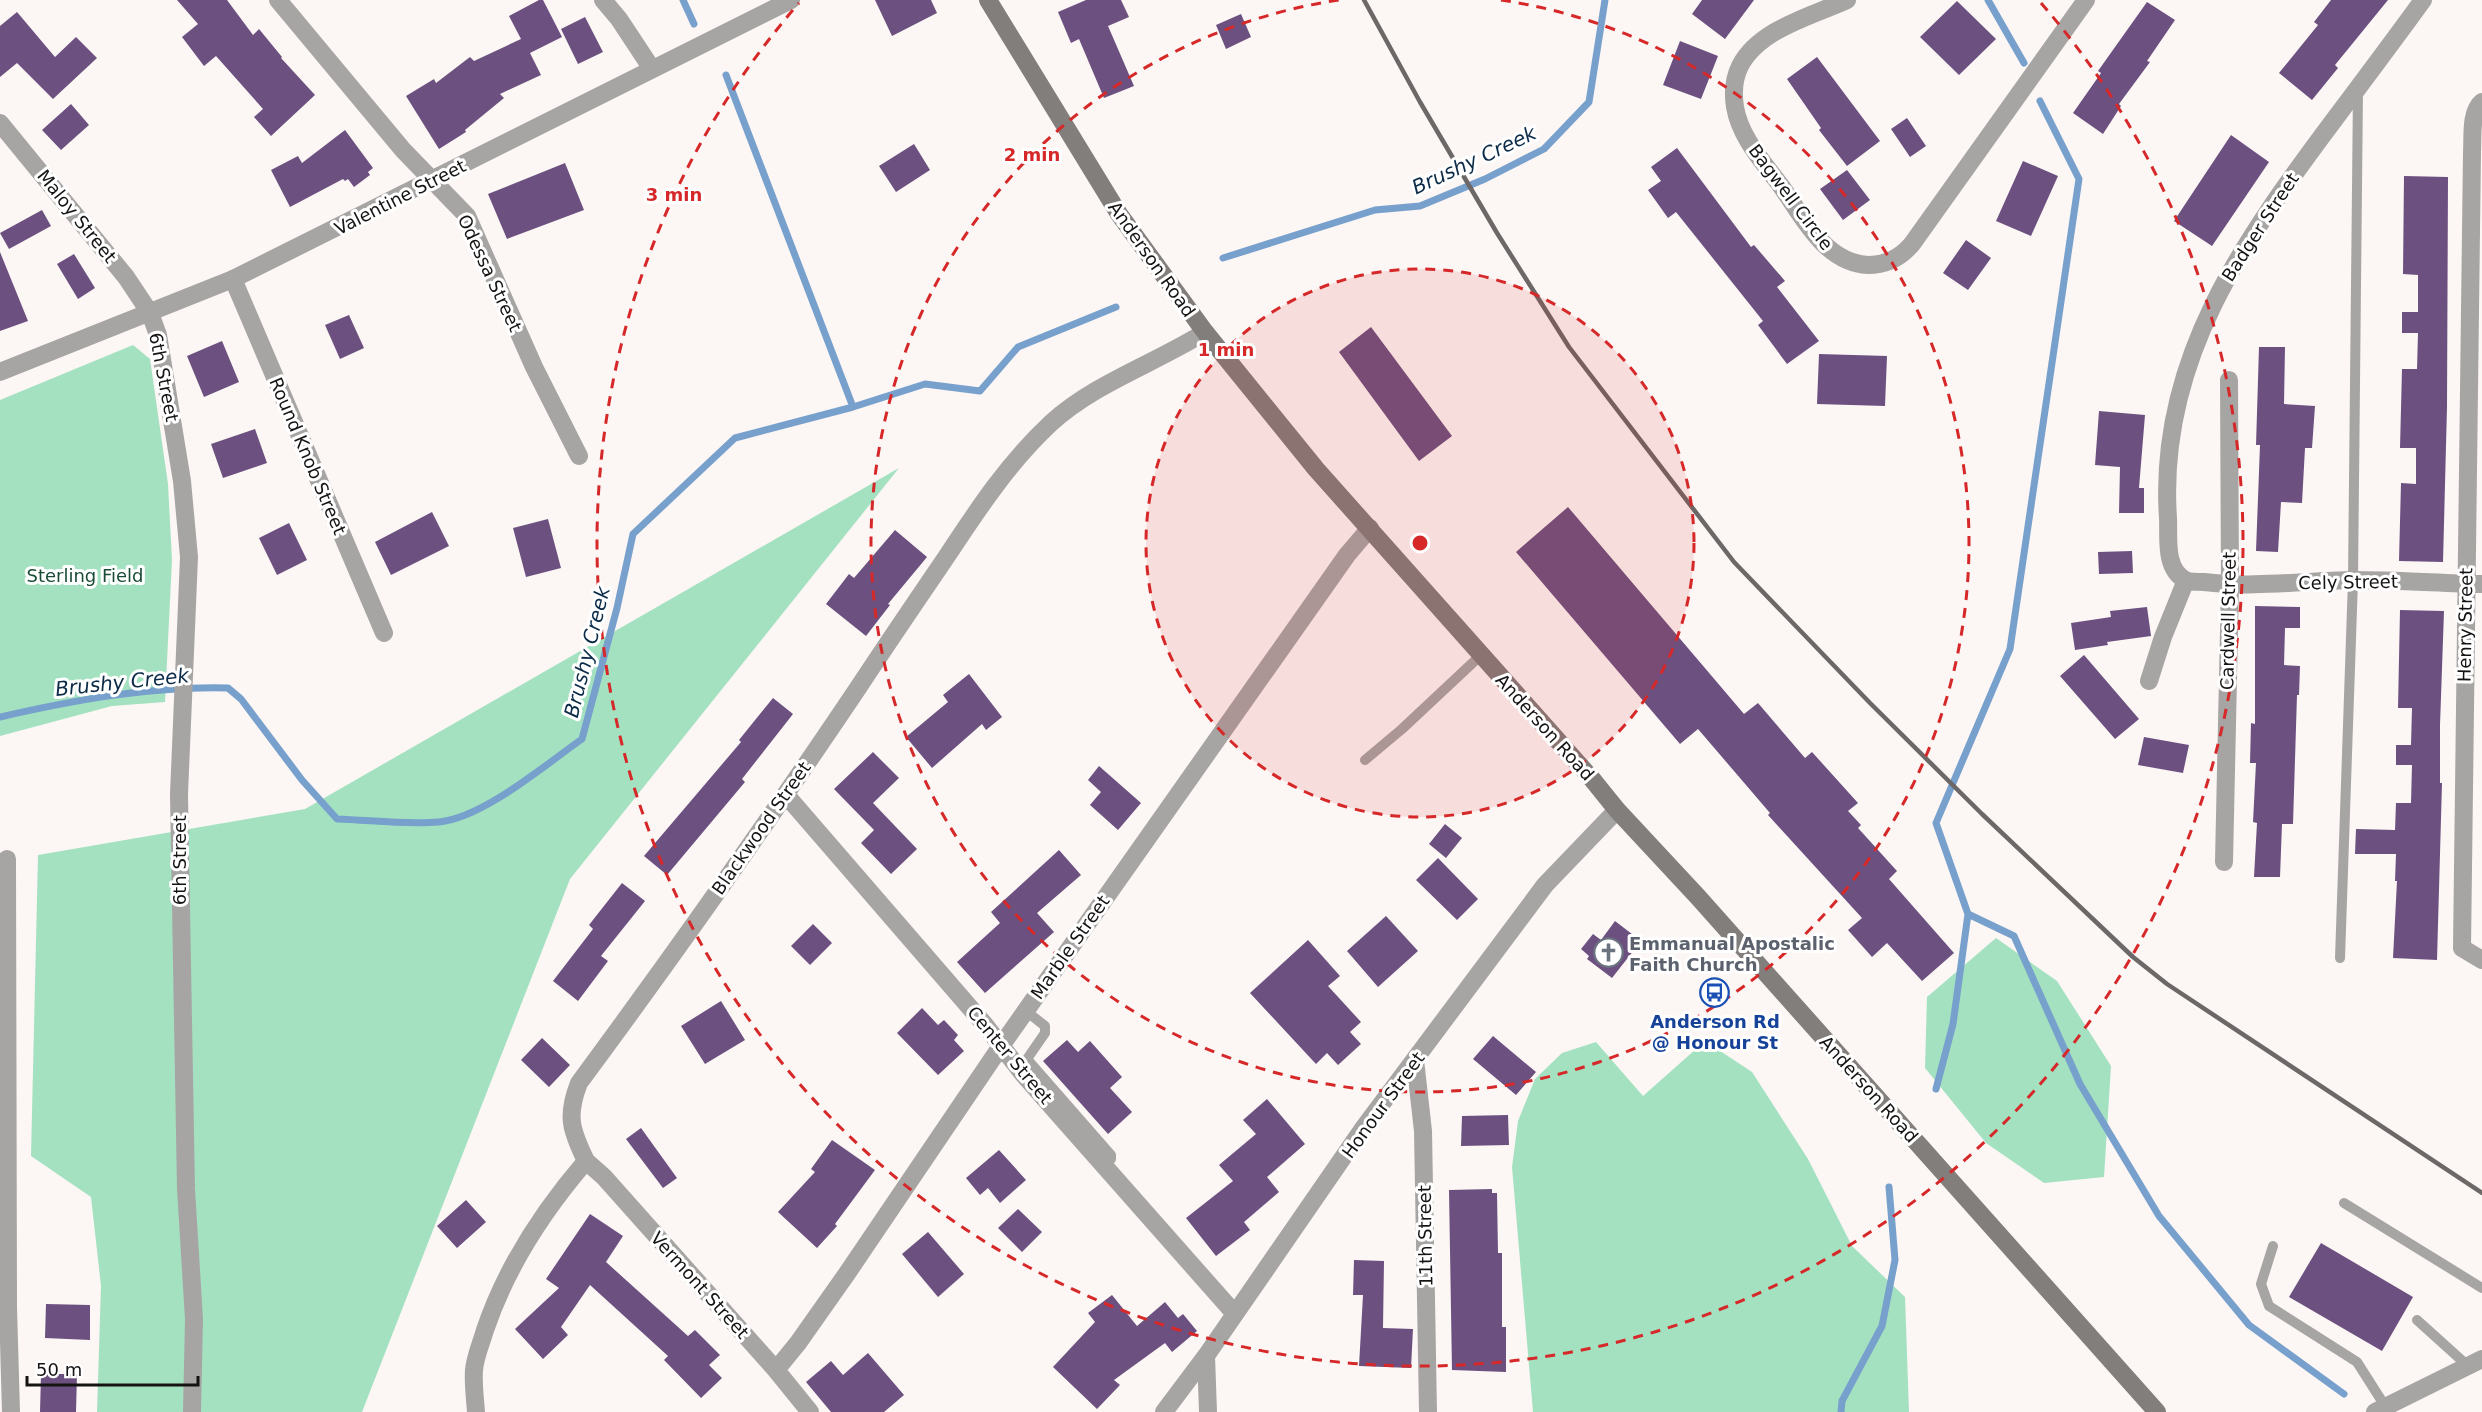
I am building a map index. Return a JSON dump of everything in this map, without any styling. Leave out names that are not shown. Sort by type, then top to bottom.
[{"type":"main road","name":"Anderson Road","points":[[988,0],[1119,214],[1205,332],[1316,469],[1617,810],[1698,897],[2157,1412]]},
{"type":"street","name":"Odessa Street","points":[[278,0],[403,150],[467,216],[534,367],[579,456]]},
{"type":"street","points":[[603,0],[619,19],[652,69]]},
{"type":"street","name":"Valentine Street","points":[[0,372],[232,279],[791,0]]},
{"type":"street","name":"Bagwell Circle","points":[[1847,0],[1783,29],[1752,50],[1740,66],[1734,84],[1735,108],[1747,139],[1821,242],[1838,257],[1856,264],[1877,265],[1896,257],[1912,244],[2086,0]]},
{"type":"street","name":"Badger Street","points":[[2186,580],[2174,568],[2170,558],[2167,505],[2172,435],[2179,396],[2190,358],[2236,259],[2276,198],[2423,0]]},
{"type":"street","name":"Henry Street","points":[[2482,102],[2475,114],[2472,152],[2474,584],[2462,948],[2482,960]]},
{"type":"street","name":"Maloy Street","points":[[0,123],[126,277],[150,313]]},
{"type":"street","name":"Round Knob Street","points":[[232,279],[384,633]]},
{"type":"street","name":"6th Street","points":[[150,313],[158,335],[185,514],[189,557],[179,794],[186,1189],[194,1319],[192,1412]]},
{"type":"street","name":"Blackwood Street","points":[[586,1161],[571,1124],[572,1100],[579,1083],[786,795],[999,480],[1021,453],[1052,422],[1090,393],[1175,351],[1205,332]]},
{"type":"street","name":"Cardwell Street","points":[[2224,862],[2230,585],[2229,380]]},
{"type":"street","name":"Marble Street","points":[[776,1370],[848,1272],[1001,1046],[1347,555],[1370,528]]},
{"type":"street","points":[[2149,681],[2186,580],[2230,585]]},
{"type":"street","name":"Cely Street","points":[[2230,585],[2353,580],[2474,584]]},
{"type":"street","name":"Center Street","points":[[786,795],[1001,1046],[1023,1064],[1105,1166],[1236,1314]]},
{"type":"street","name":"Honour Street","points":[[1164,1412],[1236,1314],[1362,1130],[1545,885],[1617,810]]},
{"type":"street","points":[[7,859],[4,1308],[11,1412]]},
{"type":"street","name":"11th Street","points":[[1415,1060],[1423,1131],[1428,1412]]},
{"type":"street","points":[[476,1412],[474,1372],[476,1358],[492,1310],[511,1268],[532,1233],[568,1182],[586,1161]]},
{"type":"street","name":"Vermont Street","points":[[586,1161],[604,1178],[776,1370],[810,1412]]},
{"type":"street","points":[[1206,1356],[1208,1412]]},
{"type":"street","points":[[2380,1409],[2475,1363]]},
{"type":"lane","points":[[2340,958],[2353,580],[2358,88]]},
{"type":"lane","points":[[1365,760],[1402,729],[1481,655]]},
{"type":"lane","points":[[1023,1064],[1045,1033],[1045,1026],[1026,1011]]},
{"type":"lane","points":[[2344,1203],[2482,1288]]},
{"type":"lane","points":[[2273,1246],[2261,1284],[2269,1306],[2357,1362],[2380,1409]]},
{"type":"lane","points":[[2417,1320],[2475,1363]]},
{"type":"green space","name":"Sterling Field","points":[[133,345],[150,359],[168,484],[172,560],[165,702],[112,706],[0,736],[0,400]]},
{"type":"green space","points":[[899,468],[570,879],[362,1412],[97,1412],[101,1286],[91,1197],[31,1156],[38,855],[305,809]]},
{"type":"green space","points":[[1996,938],[2057,981],[2111,1066],[2104,1177],[2044,1183],[1986,1143],[1925,1068],[1927,997]]},
{"type":"green space","points":[[1705,1041],[1752,1072],[1808,1159],[1852,1246],[1905,1297],[1909,1412],[1533,1412],[1512,1167],[1518,1121],[1535,1079],[1562,1053],[1596,1042],[1643,1096]]},
{"type":"building","points":[[177,0],[227,0],[253,35],[259,29],[281,58],[315,95],[271,136],[254,117],[263,109],[216,56],[204,66],[182,37],[198,24]]},
{"type":"building","points":[[543,0],[562,37],[530,53],[541,75],[500,94],[504,98],[465,130],[466,132],[439,149],[406,96],[434,79],[436,83],[470,57],[474,61],[521,39],[509,16]]},
{"type":"building","points":[[875,0],[931,0],[937,13],[892,36]]},
{"type":"building","points":[[1086,0],[1121,0],[1129,17],[1108,26],[1134,86],[1104,98],[1079,39],[1071,43],[1058,12]]},
{"type":"building","points":[[1702,0],[1754,0],[1725,39],[1692,14]]},
{"type":"building","points":[[2331,0],[2388,0],[2335,65],[2338,68],[2312,100],[2279,73],[2318,25],[2314,22]]},
{"type":"building","points":[[1957,1],[1996,39],[1959,75],[1920,37]]},
{"type":"building","points":[[2147,2],[2175,20],[2147,61],[2150,62],[2119,104],[2121,106],[2103,134],[2073,113],[2101,73],[2098,71]]},
{"type":"building","points":[[17,12],[55,57],[76,37],[97,58],[53,99],[17,63],[0,77],[0,26]]},
{"type":"building","points":[[1241,14],[1251,37],[1226,49],[1216,25]]},
{"type":"building","points":[[585,17],[603,52],[578,64],[561,29]]},
{"type":"building","points":[[1680,41],[1718,56],[1701,99],[1663,85]]},
{"type":"building","points":[[1817,57],[1880,141],[1847,166],[1819,130],[1821,128],[1787,79]]},
{"type":"building","points":[[71,104],[89,125],[61,150],[42,130]]},
{"type":"building","points":[[1907,118],[1926,146],[1910,157],[1891,129]]},
{"type":"building","points":[[345,130],[373,168],[368,172],[370,175],[354,187],[348,179],[345,181],[343,179],[290,207],[271,170],[298,156],[302,163]]},
{"type":"building","points":[[2231,135],[2269,162],[2212,246],[2174,221]]},
{"type":"building","points":[[914,144],[930,170],[896,192],[879,166]]},
{"type":"building","points":[[1677,148],[1751,247],[1754,245],[1785,281],[1777,287],[1819,341],[1787,364],[1758,325],[1763,321],[1676,212],[1668,218],[1648,190],[1661,181],[1651,167]]},
{"type":"building","points":[[2023,161],[2058,176],[2031,236],[1996,221]]},
{"type":"building","points":[[565,163],[584,210],[507,239],[488,194]]},
{"type":"building","points":[[1847,170],[1870,200],[1843,220],[1820,189]]},
{"type":"building","points":[[2404,176],[2448,177],[2447,407],[2443,562],[2399,561],[2401,483],[2416,484],[2416,448],[2400,448],[2402,369],[2417,369],[2418,333],[2402,333],[2402,312],[2418,312],[2418,275],[2403,274]]},
{"type":"building","points":[[42,210],[51,226],[9,249],[0,233]]},
{"type":"building","points":[[1966,240],[1991,258],[1968,290],[1943,273]]},
{"type":"building","points":[[0,252],[28,321],[0,331]]},
{"type":"building","points":[[74,254],[95,288],[78,299],[57,264]]},
{"type":"building","points":[[349,315],[364,348],[340,359],[325,325]]},
{"type":"building","points":[[1371,327],[1452,436],[1419,461],[1339,352]]},
{"type":"building","points":[[222,341],[239,382],[204,397],[187,356]]},
{"type":"building","points":[[2259,347],[2285,347],[2284,404],[2315,406],[2312,448],[2305,448],[2302,503],[2281,502],[2278,552],[2256,551],[2260,445],[2256,445]]},
{"type":"building","points":[[1819,354],[1887,356],[1885,406],[1817,404]]},
{"type":"building","points":[[2099,411],[2145,415],[2139,488],[2144,488],[2144,513],[2119,513],[2120,467],[2095,465]]},
{"type":"building","points":[[255,429],[267,463],[223,478],[211,444]]},
{"type":"building","points":[[1568,507],[1744,714],[1758,703],[1805,758],[1812,752],[1858,803],[1848,811],[1861,825],[1858,828],[1897,871],[1889,879],[1954,953],[1922,981],[1887,943],[1872,957],[1848,930],[1862,918],[1768,815],[1770,813],[1698,729],[1680,744],[1516,552]]},
{"type":"building","points":[[432,512],[449,546],[391,575],[375,542]]},
{"type":"building","points":[[548,519],[561,568],[526,577],[513,528]]},
{"type":"building","points":[[289,523],[307,560],[277,575],[259,538]]},
{"type":"building","points":[[895,530],[927,557],[888,604],[890,605],[866,636],[826,604],[849,574],[854,578]]},
{"type":"building","points":[[2132,551],[2133,573],[2099,574],[2098,552]]},
{"type":"building","points":[[2255,606],[2300,607],[2300,628],[2285,628],[2284,665],[2300,666],[2293,824],[2282,824],[2280,877],[2254,877],[2257,823],[2253,822],[2256,763],[2250,763],[2251,723],[2255,724]]},
{"type":"building","points":[[2147,607],[2151,636],[2107,642],[2108,645],[2075,650],[2071,623],[2111,617],[2110,611]]},
{"type":"building","points":[[2400,610],[2444,611],[2437,960],[2393,958],[2396,854],[2355,854],[2356,829],[2395,830],[2396,803],[2411,803],[2412,765],[2396,765],[2396,745],[2411,745],[2412,708],[2398,708]]},
{"type":"building","points":[[2084,655],[2139,719],[2115,739],[2060,676]]},
{"type":"building","points":[[969,674],[1002,717],[986,730],[982,724],[932,768],[906,737],[948,702],[943,695]]},
{"type":"building","points":[[773,698],[793,714],[742,779],[745,782],[667,875],[644,856],[741,742],[739,740]]},
{"type":"building","points":[[2144,737],[2189,745],[2183,773],[2138,765]]},
{"type":"building","points":[[873,752],[899,778],[873,803],[917,849],[891,874],[861,843],[874,830],[834,789]]},
{"type":"building","points":[[1099,766],[1141,803],[1118,830],[1090,805],[1101,792],[1088,780]]},
{"type":"building","points":[[1445,824],[1462,838],[1446,858],[1429,844]]},
{"type":"building","points":[[1059,850],[1081,875],[1037,913],[1054,932],[985,993],[957,962],[1000,923],[991,912]]},
{"type":"building","points":[[1438,858],[1478,899],[1457,920],[1416,880]]},
{"type":"building","points":[[622,883],[645,901],[601,956],[608,961],[578,1001],[553,981],[593,929],[589,925]]},
{"type":"building","points":[[1386,916],[1418,951],[1378,987],[1347,951]]},
{"type":"building","name":"Emmanual Apostalic Faith Church","points":[[1615,921],[1641,941],[1612,978],[1587,959],[1589,956],[1581,949],[1593,934],[1601,940]]},
{"type":"building","points":[[813,924],[832,943],[810,965],[791,946]]},
{"type":"building","points":[[1308,940],[1340,976],[1328,986],[1361,1022],[1350,1032],[1361,1044],[1338,1065],[1327,1053],[1316,1064],[1250,993]]},
{"type":"building","points":[[721,1001],[745,1040],[705,1064],[681,1026]]},
{"type":"building","points":[[922,1008],[938,1025],[944,1020],[958,1035],[954,1040],[964,1051],[938,1075],[897,1033]]},
{"type":"building","points":[[1493,1036],[1536,1072],[1516,1095],[1473,1059]]},
{"type":"building","points":[[542,1038],[570,1065],[549,1087],[521,1060]]},
{"type":"building","points":[[1067,1040],[1078,1052],[1090,1041],[1122,1077],[1110,1088],[1132,1112],[1108,1134],[1043,1061]]},
{"type":"building","points":[[1267,1099],[1305,1144],[1267,1177],[1279,1192],[1244,1222],[1250,1230],[1216,1256],[1186,1218],[1233,1181],[1219,1165],[1256,1134],[1243,1120]]},
{"type":"building","points":[[1508,1115],[1509,1145],[1461,1146],[1462,1116]]},
{"type":"building","points":[[641,1128],[677,1178],[663,1188],[626,1139]]},
{"type":"building","points":[[832,1140],[875,1170],[835,1224],[837,1226],[817,1248],[778,1212],[815,1172],[811,1169]]},
{"type":"building","points":[[999,1150],[1026,1180],[1000,1203],[988,1188],[980,1195],[966,1178]]},
{"type":"building","points":[[1492,1189],[1492,1193],[1497,1193],[1498,1253],[1502,1253],[1502,1327],[1506,1327],[1506,1372],[1452,1370],[1449,1190]]},
{"type":"building","points":[[466,1200],[486,1222],[457,1248],[437,1226]]},
{"type":"building","points":[[1018,1209],[1042,1232],[1022,1252],[998,1228]]},
{"type":"building","points":[[590,1214],[623,1236],[606,1262],[688,1336],[695,1330],[720,1355],[709,1365],[722,1378],[701,1398],[664,1360],[668,1356],[590,1285],[561,1327],[568,1335],[543,1359],[515,1329],[559,1288],[546,1279]]},
{"type":"building","points":[[928,1232],[964,1274],[938,1297],[902,1254]]},
{"type":"building","points":[[2321,1243],[2413,1297],[2382,1351],[2289,1297]]},
{"type":"building","points":[[1354,1260],[1384,1261],[1383,1328],[1413,1329],[1411,1368],[1359,1366],[1363,1295],[1353,1295]]},
{"type":"building","points":[[1112,1295],[1137,1326],[1165,1302],[1178,1318],[1183,1314],[1197,1331],[1172,1352],[1165,1343],[1114,1380],[1120,1385],[1097,1409],[1053,1367],[1095,1322],[1088,1313]]},
{"type":"building","points":[[46,1304],[90,1305],[90,1340],[45,1338]]},
{"type":"building","points":[[868,1353],[904,1395],[884,1412],[831,1412],[806,1382],[831,1361],[843,1375]]},
{"type":"building","points":[[41,1374],[77,1374],[76,1412],[40,1412]]},
{"type":"waterway","points":[[683,0],[694,24]]},
{"type":"waterway","name":"Brushy Creek","points":[[1223,258],[1375,210],[1420,206],[1485,179],[1544,149],[1589,102],[1605,0]]},
{"type":"waterway","points":[[1988,0],[2024,63]]},
{"type":"waterway","points":[[726,75],[853,407]]},
{"type":"waterway","points":[[1936,1089],[1953,1024],[1968,914],[1936,823],[2010,649],[2079,179],[2040,101]]},
{"type":"waterway","name":"Brushy Creek","points":[[0,717],[113,695],[170,689],[228,688],[241,699],[302,780],[337,819],[413,823],[439,822],[456,818],[494,801],[582,739],[617,608],[633,534],[735,438],[853,407],[925,384],[980,391],[1018,347],[1116,307]]},
{"type":"waterway","points":[[1968,914],[2014,936],[2080,1084],[2159,1216],[2249,1325],[2344,1394]]},
{"type":"waterway","points":[[1841,1412],[1842,1401],[1882,1326],[1895,1260],[1889,1187]]},
{"type":"railway","points":[[1364,0],[1420,102],[1497,233],[1569,347],[1734,562],[1870,703],[1982,814],[2133,957],[2167,984],[2482,1193]]},
{"type":"place","name":"Emmanual Apostalic Faith Church","points":[[1608,953]]},
{"type":"place","name":"Anderson Rd @ Honour St","points":[[1715,992]]}]
